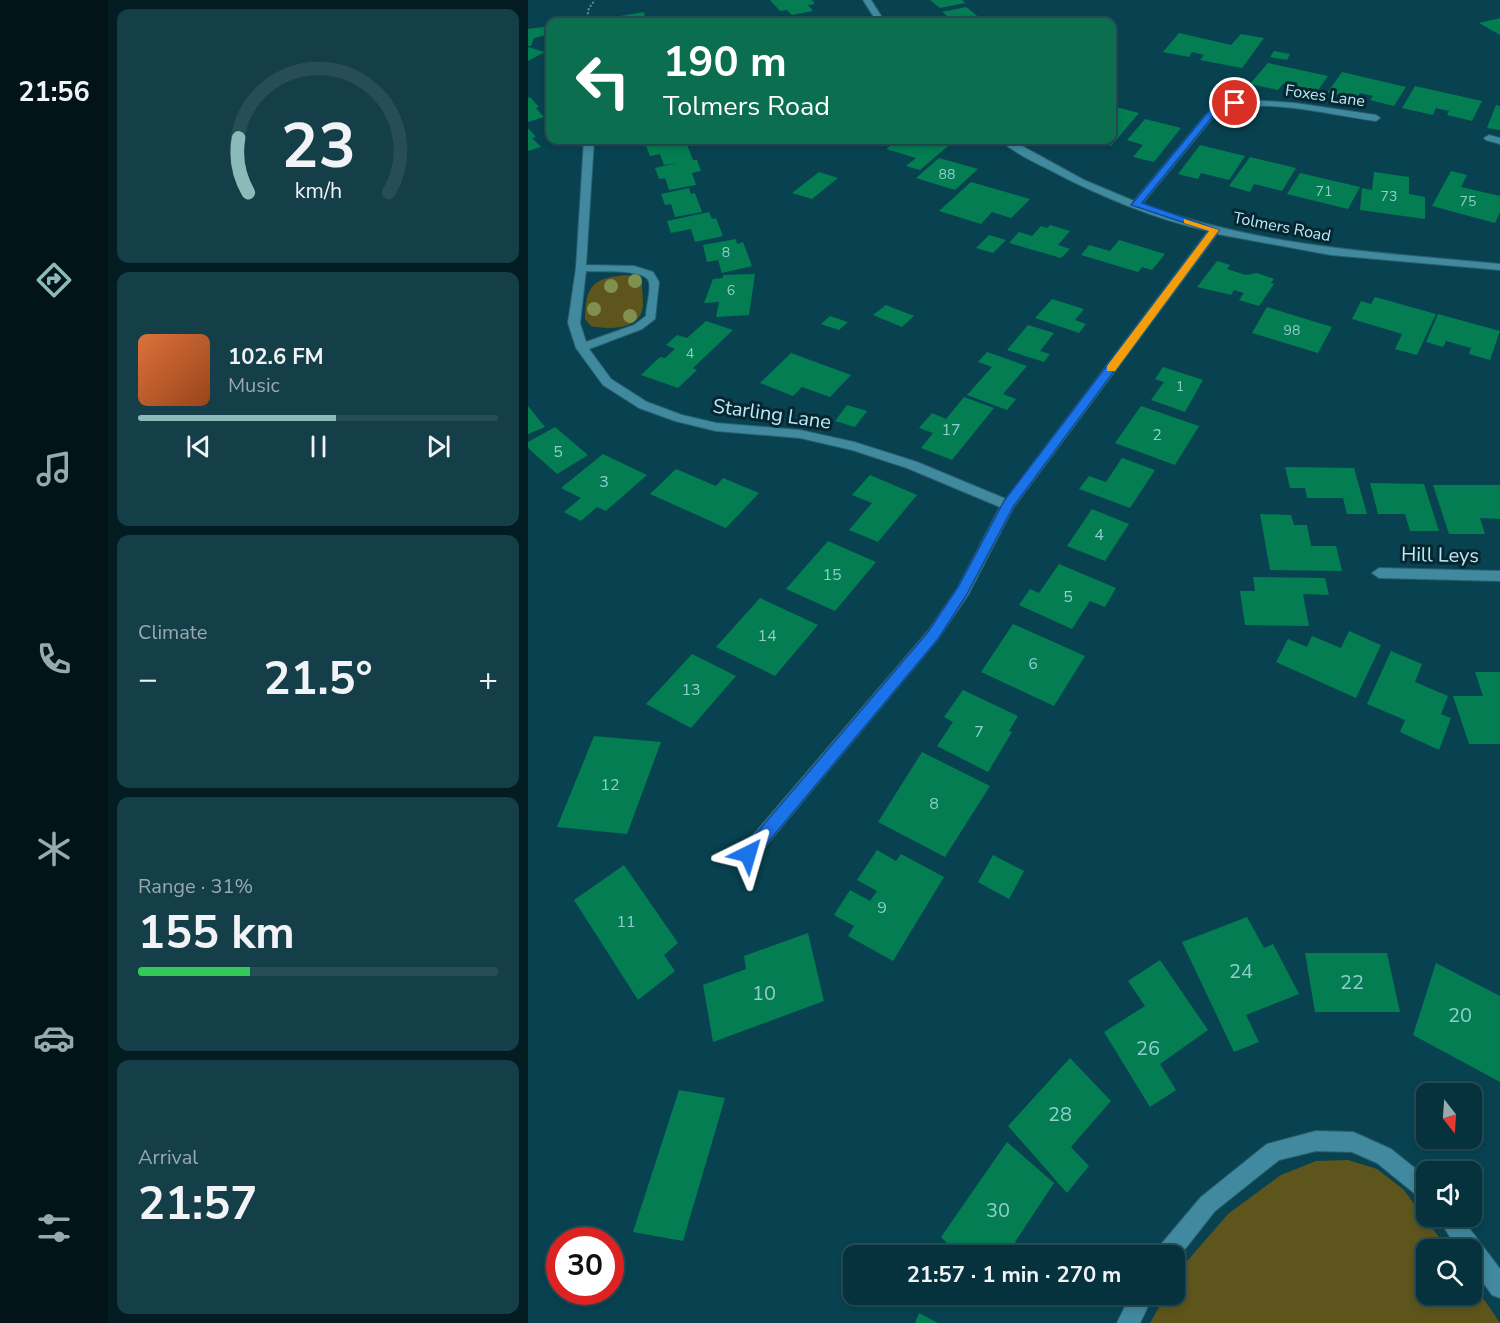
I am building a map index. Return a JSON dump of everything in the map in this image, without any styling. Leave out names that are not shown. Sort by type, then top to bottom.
[{"type":"street","points":[[867,0],[878,18]]},
{"type":"street","name":"Foxes Lane","points":[[1136,205],[1216,108],[1228,104],[1252,102],[1376,118]]},
{"type":"street","points":[[1489,138],[1500,141]]},
{"type":"street","name":"Starling Lane","points":[[589,144],[581,268],[574,322],[582,348],[607,382],[643,405],[679,418],[716,427],[800,434],[854,446],[912,465],[1008,505]]},
{"type":"street","name":"Tolmers Road","points":[[1011,144],[1087,187],[1215,230],[1333,252],[1500,267]]},
{"type":"street","points":[[748,854],[933,635],[963,591],[1008,505],[1215,230]]},
{"type":"street","points":[[581,268],[634,269],[649,274],[654,282],[651,317],[638,327],[582,348]]},
{"type":"street","name":"Hill Leys","points":[[1379,573],[1500,576]]},
{"type":"street","points":[[1175,1245],[1208,1204],[1274,1151],[1316,1141],[1353,1142],[1384,1156],[1416,1182]]},
{"type":"street","points":[[1482,1263],[1500,1287]]},
{"type":"street","points":[[1128,1323],[1137,1305]]},
{"type":"path","points":[[587,18],[589,8],[595,0]]},
{"type":"shaded area","points":[[614,276],[638,277],[642,282],[643,308],[639,318],[620,327],[591,326],[585,319],[587,299],[593,286]]},
{"type":"shaded area","points":[[1348,1160],[1377,1169],[1403,1189],[1416,1206],[1416,1227],[1432,1227],[1440,1239],[1416,1239],[1416,1305],[1482,1305],[1482,1297],[1500,1323],[1150,1323],[1160,1305],[1185,1305],[1185,1264],[1228,1214],[1281,1175],[1316,1161]]},
{"type":"building","points":[[770,0],[812,0],[815,4],[808,5],[813,11],[792,15],[787,10],[780,11]]},
{"type":"building","points":[[930,0],[962,0],[965,3],[940,8]]},
{"type":"building","points":[[966,7],[980,18],[950,18],[942,12]]},
{"type":"building","points":[[644,12],[645,17],[650,16],[651,18],[620,18],[620,16]]},
{"type":"building","points":[[1500,18],[1500,35],[1479,23]]},
{"type":"building","points":[[546,27],[546,35],[534,38],[531,46],[528,46],[528,29]]},
{"type":"building","points":[[1179,33],[1231,45],[1241,34],[1264,38],[1242,68],[1200,60],[1204,55],[1192,52],[1189,57],[1163,52]]},
{"type":"building","points":[[528,47],[545,52],[528,61]]},
{"type":"building","points":[[1274,51],[1290,54],[1287,60],[1270,57]]},
{"type":"building","points":[[1268,63],[1328,76],[1314,96],[1292,90],[1295,86],[1283,84],[1278,90],[1250,84]]},
{"type":"building","points":[[1342,72],[1406,87],[1394,106],[1370,100],[1373,96],[1360,93],[1356,99],[1327,93]]},
{"type":"building","points":[[1415,86],[1482,101],[1472,121],[1447,115],[1449,111],[1436,108],[1433,115],[1402,108]]},
{"type":"building","points":[[530,97],[544,117],[528,122],[528,98]]},
{"type":"building","points":[[1496,105],[1500,106],[1500,130],[1487,128]]},
{"type":"building","points":[[1116,107],[1139,113],[1116,140]]},
{"type":"building","points":[[1145,119],[1181,128],[1154,162],[1133,157],[1143,145],[1127,140]]},
{"type":"building","points":[[528,128],[536,137],[532,138],[541,147],[528,151]]},
{"type":"building","points":[[645,144],[687,144],[693,160],[697,160],[701,171],[692,173],[696,185],[669,190],[665,178],[659,179],[655,168],[676,163],[664,165],[660,154],[650,156]]},
{"type":"building","points":[[892,144],[948,146],[920,170],[906,166],[916,158],[886,149]]},
{"type":"building","points":[[1200,145],[1245,156],[1229,180],[1201,173],[1198,179],[1178,174]]},
{"type":"building","points":[[1250,157],[1296,168],[1282,191],[1254,184],[1250,192],[1229,186]]},
{"type":"building","points":[[939,158],[978,169],[955,190],[916,178]]},
{"type":"building","points":[[1451,171],[1467,175],[1461,187],[1500,196],[1500,212],[1495,223],[1432,206]]},
{"type":"building","points":[[819,172],[838,178],[812,199],[792,193]]},
{"type":"building","points":[[1374,172],[1409,177],[1409,194],[1425,197],[1425,219],[1360,210],[1362,188],[1372,190]]},
{"type":"building","points":[[1300,173],[1360,187],[1348,209],[1287,194]]},
{"type":"building","points":[[971,182],[1030,199],[1011,218],[992,212],[981,224],[939,211]]},
{"type":"building","points":[[689,188],[691,194],[695,193],[702,212],[675,217],[671,204],[665,205],[661,194]]},
{"type":"building","points":[[709,212],[712,219],[716,218],[723,236],[695,242],[691,229],[671,233],[667,221]]},
{"type":"building","points":[[1050,225],[1070,231],[1058,245],[1070,249],[1061,258],[1009,243],[1019,232],[1032,236],[1041,226],[1047,228]]},
{"type":"building","points":[[989,235],[1006,240],[993,253],[976,248]]},
{"type":"building","points":[[736,239],[737,244],[743,242],[752,266],[722,273],[718,260],[707,262],[703,245]]},
{"type":"building","points":[[1119,240],[1165,254],[1152,270],[1142,267],[1138,272],[1081,255],[1089,245],[1110,251]]},
{"type":"building","points":[[1217,261],[1230,265],[1227,269],[1246,275],[1257,273],[1274,279],[1271,283],[1274,284],[1259,306],[1239,300],[1244,293],[1234,290],[1231,295],[1197,287]]},
{"type":"building","points":[[755,274],[749,315],[716,317],[719,302],[704,303],[713,279],[723,278],[723,275]]},
{"type":"building","points":[[1375,297],[1436,314],[1417,355],[1395,349],[1402,334],[1352,319],[1361,301],[1371,304]]},
{"type":"building","points":[[1052,299],[1084,309],[1075,320],[1086,324],[1079,333],[1035,318]]},
{"type":"building","points":[[886,305],[914,316],[902,327],[873,315]]},
{"type":"building","points":[[1267,307],[1332,327],[1318,353],[1252,333]]},
{"type":"building","points":[[1438,314],[1500,331],[1490,360],[1469,354],[1471,348],[1446,341],[1443,347],[1426,342]]},
{"type":"building","points":[[830,316],[848,322],[839,330],[821,324]]},
{"type":"building","points":[[706,321],[733,330],[693,368],[697,370],[678,388],[641,375],[660,357],[665,358],[675,349],[666,345],[677,335],[687,338]]},
{"type":"building","points":[[1028,325],[1054,333],[1040,351],[1050,354],[1044,362],[1007,350]]},
{"type":"building","points":[[987,352],[1027,366],[1003,394],[1016,399],[1007,410],[967,395],[992,367],[978,362]]},
{"type":"building","points":[[791,353],[851,375],[830,397],[802,387],[793,396],[760,383]]},
{"type":"building","points":[[1163,367],[1203,380],[1185,412],[1151,400],[1164,382],[1155,379]]},
{"type":"building","points":[[964,397],[994,408],[952,460],[921,448],[933,433],[919,428],[932,413],[946,419]]},
{"type":"building","points":[[847,405],[867,411],[855,427],[835,421]]},
{"type":"building","points":[[528,406],[545,427],[528,434]]},
{"type":"building","points":[[1141,406],[1199,426],[1175,465],[1115,443]]},
{"type":"building","points":[[555,427],[588,455],[557,474],[528,448],[528,442]]},
{"type":"building","points":[[603,454],[647,475],[606,511],[597,507],[581,521],[564,512],[581,498],[561,488]]},
{"type":"building","points":[[1122,458],[1155,470],[1130,508],[1079,489],[1089,476],[1106,482]]},
{"type":"building","points":[[1285,467],[1354,468],[1367,514],[1347,514],[1343,498],[1307,498],[1305,488],[1290,488]]},
{"type":"building","points":[[676,469],[716,486],[723,478],[759,493],[726,528],[650,494]]},
{"type":"building","points":[[870,475],[917,495],[878,542],[849,530],[872,503],[852,495]]},
{"type":"building","points":[[1370,483],[1424,484],[1439,531],[1410,531],[1405,514],[1378,514]]},
{"type":"building","points":[[1433,485],[1500,485],[1500,519],[1480,518],[1485,534],[1449,534]]},
{"type":"building","points":[[1092,509],[1129,524],[1105,561],[1067,546]]},
{"type":"building","points":[[1260,514],[1291,515],[1294,525],[1307,525],[1311,546],[1336,546],[1342,571],[1270,570]]},
{"type":"building","points":[[828,541],[876,562],[835,611],[786,589]]},
{"type":"building","points":[[1059,564],[1116,588],[1105,607],[1090,601],[1072,629],[1019,605],[1030,589],[1039,593]]},
{"type":"building","points":[[1253,577],[1325,578],[1329,595],[1303,594],[1309,626],[1245,625],[1240,591],[1255,591]]},
{"type":"building","points":[[760,598],[818,625],[775,676],[716,647]]},
{"type":"building","points":[[1013,624],[1085,656],[1054,706],[981,672]]},
{"type":"building","points":[[1349,631],[1381,645],[1356,698],[1276,662],[1288,639],[1307,647],[1312,636],[1341,648]]},
{"type":"building","points":[[1391,651],[1422,664],[1415,682],[1448,696],[1441,714],[1451,718],[1439,750],[1400,732],[1405,720],[1367,704]]},
{"type":"building","points":[[692,654],[736,676],[691,728],[646,704]]},
{"type":"building","points":[[1475,672],[1500,672],[1500,744],[1469,744],[1453,696],[1483,696]]},
{"type":"building","points":[[963,690],[1018,716],[1009,731],[1012,732],[988,772],[937,746],[953,722],[944,717]]},
{"type":"building","points":[[594,736],[661,742],[627,834],[557,827]]},
{"type":"building","points":[[922,752],[990,786],[945,857],[878,822]]},
{"type":"building","points":[[877,850],[896,861],[901,854],[944,877],[893,961],[848,936],[854,926],[834,915],[850,890],[870,901],[877,891],[857,880]]},
{"type":"building","points":[[993,855],[1024,871],[1009,899],[978,882]]},
{"type":"building","points":[[624,865],[678,943],[664,955],[675,971],[638,1000],[574,900]]},
{"type":"building","points":[[1247,917],[1264,948],[1273,944],[1299,994],[1246,1015],[1259,1042],[1234,1052],[1182,942]]},
{"type":"building","points":[[808,933],[824,1001],[713,1042],[703,985],[746,969],[744,956]]},
{"type":"building","points":[[1305,953],[1387,953],[1400,1012],[1315,1012]]},
{"type":"building","points":[[1160,960],[1208,1030],[1160,1064],[1176,1090],[1150,1107],[1104,1032],[1145,1006],[1128,981]]},
{"type":"building","points":[[1436,963],[1500,996],[1500,1082],[1413,1035]]},
{"type":"building","points":[[1070,1058],[1111,1101],[1071,1147],[1089,1166],[1067,1193],[1008,1126]]},
{"type":"building","points":[[679,1090],[725,1098],[683,1241],[633,1232]]},
{"type":"building","points":[[1007,1142],[1054,1183],[1015,1242],[1018,1245],[949,1245],[941,1237]]},
{"type":"building","points":[[919,1313],[938,1323],[915,1323]]},
{"type":"slow traffic","points":[[1111,368],[1215,230],[1187,221]]},
{"type":"route","points":[[748,854],[933,635],[963,591],[1008,505],[1215,230],[1136,205],[1216,108],[1235,103]]}]
